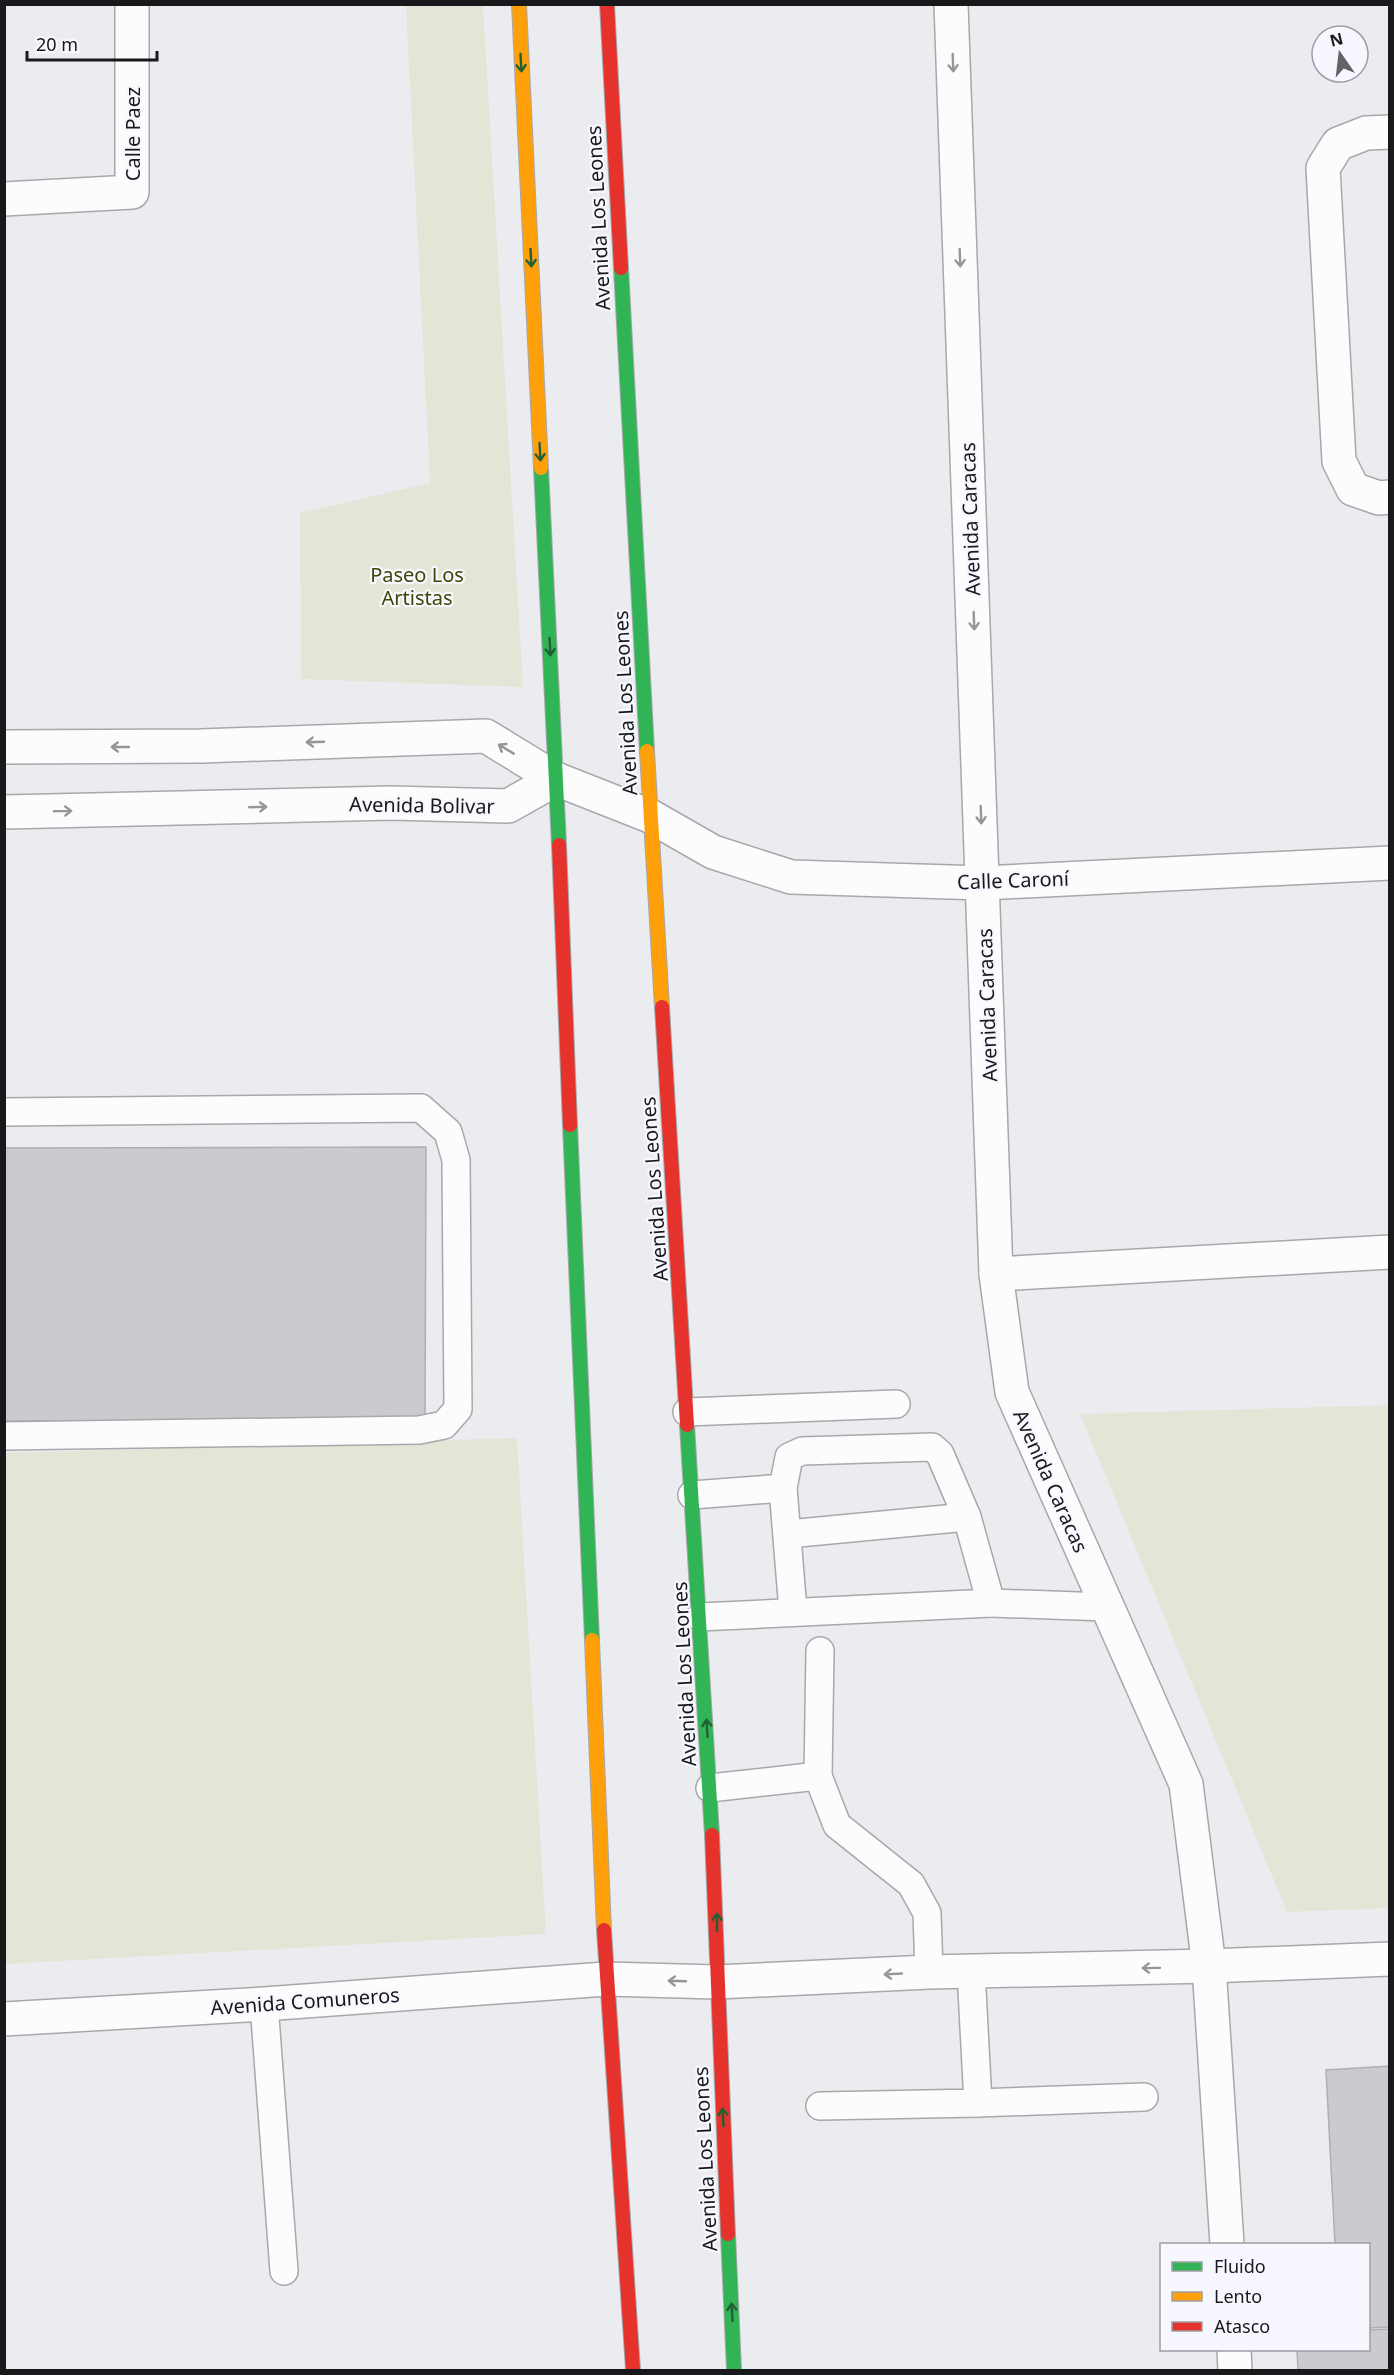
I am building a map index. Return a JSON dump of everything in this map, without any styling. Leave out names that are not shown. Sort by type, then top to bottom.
[{"type":"street","name":"Calle Paez","points":[[4,199],[132,192],[132,4]]},
{"type":"street","points":[[519,4],[556,779],[606,1979],[633,2370]]},
{"type":"street","name":"Avenida Los Leones","points":[[607,4],[650,816],[716,1896],[717,1982],[734,2370]]},
{"type":"street","name":"Avenida Caracas","points":[[951,4],[984,883],[996,1274],[1012,1392],[1186,1784],[1209,1966],[1227,2243]]},
{"type":"street","points":[[1389,132],[1366,133],[1338,144],[1323,168],[1339,461],[1353,489],[1379,498],[1389,497]]},
{"type":"street","points":[[4,747],[201,747],[486,736],[556,779]]},
{"type":"street","name":"Avenida Bolivar","points":[[4,812],[391,803],[508,806],[556,779]]},
{"type":"street","name":"Calle Caroní","points":[[556,779],[650,816],[713,852],[791,877],[984,883],[1389,863]]},
{"type":"street","points":[[996,1274],[1389,1251]]},
{"type":"street","name":"Avenida Comuneros","points":[[4,2019],[264,2004],[606,1979],[717,1982],[929,1972],[1209,1966],[1389,1959]]},
{"type":"street","points":[[1234,2351],[1235,2370]]},
{"type":"lane","points":[[4,1112],[421,1108],[448,1132],[456,1160],[458,1408],[444,1425],[419,1430],[4,1436]]},
{"type":"lane","points":[[687,1412],[896,1404]]},
{"type":"lane","points":[[793,1611],[783,1488],[789,1457],[802,1451],[932,1447],[940,1454],[967,1517],[991,1603]]},
{"type":"lane","points":[[692,1495],[783,1488]]},
{"type":"lane","points":[[788,1534],[967,1517]]},
{"type":"lane","points":[[700,1617],[991,1603],[1107,1607]]},
{"type":"lane","points":[[820,1651],[818,1776],[837,1825],[911,1884],[927,1913],[929,1972]]},
{"type":"lane","points":[[710,1788],[818,1776]]},
{"type":"lane","points":[[971,1971],[978,2103]]},
{"type":"lane","points":[[264,2004],[284,2271]]},
{"type":"lane","points":[[820,2106],[1144,2097]]},
{"type":"green space","name":"Paseo Los Artistas","points":[[406,5],[483,5],[523,687],[301,679],[300,513],[430,483]]},
{"type":"green space","points":[[1389,1405],[1389,1908],[1287,1912],[1080,1414]]},
{"type":"green space","points":[[517,1438],[546,1934],[5,1964],[5,1453]]},
{"type":"building","points":[[426,1147],[425,1421],[4,1421],[4,1148]]},
{"type":"building","points":[[1390,2066],[1390,2327],[1370,2328],[1370,2243],[1335,2243],[1326,2070]]},
{"type":"building","points":[[1390,2329],[1390,2370],[1298,2370],[1297,2351],[1370,2351],[1370,2330]]},
{"type":"traffic: fast","points":[[621,268],[647,751]]},
{"type":"traffic: fast","points":[[541,468],[559,845]]},
{"type":"traffic: fast","points":[[570,1125],[592,1640]]},
{"type":"traffic: fast","points":[[687,1425],[712,1835]]},
{"type":"traffic: fast","points":[[728,2234],[734,2370]]},
{"type":"traffic: slow","points":[[519,4],[541,468]]},
{"type":"traffic: slow","points":[[647,751],[662,1007]]},
{"type":"traffic: slow","points":[[592,1640],[604,1930]]},
{"type":"traffic: jam","points":[[607,4],[621,268]]},
{"type":"traffic: jam","points":[[559,845],[570,1125]]},
{"type":"traffic: jam","points":[[662,1007],[687,1425]]},
{"type":"traffic: jam","points":[[712,1835],[728,2234]]},
{"type":"traffic: jam","points":[[604,1930],[633,2370]]}]
